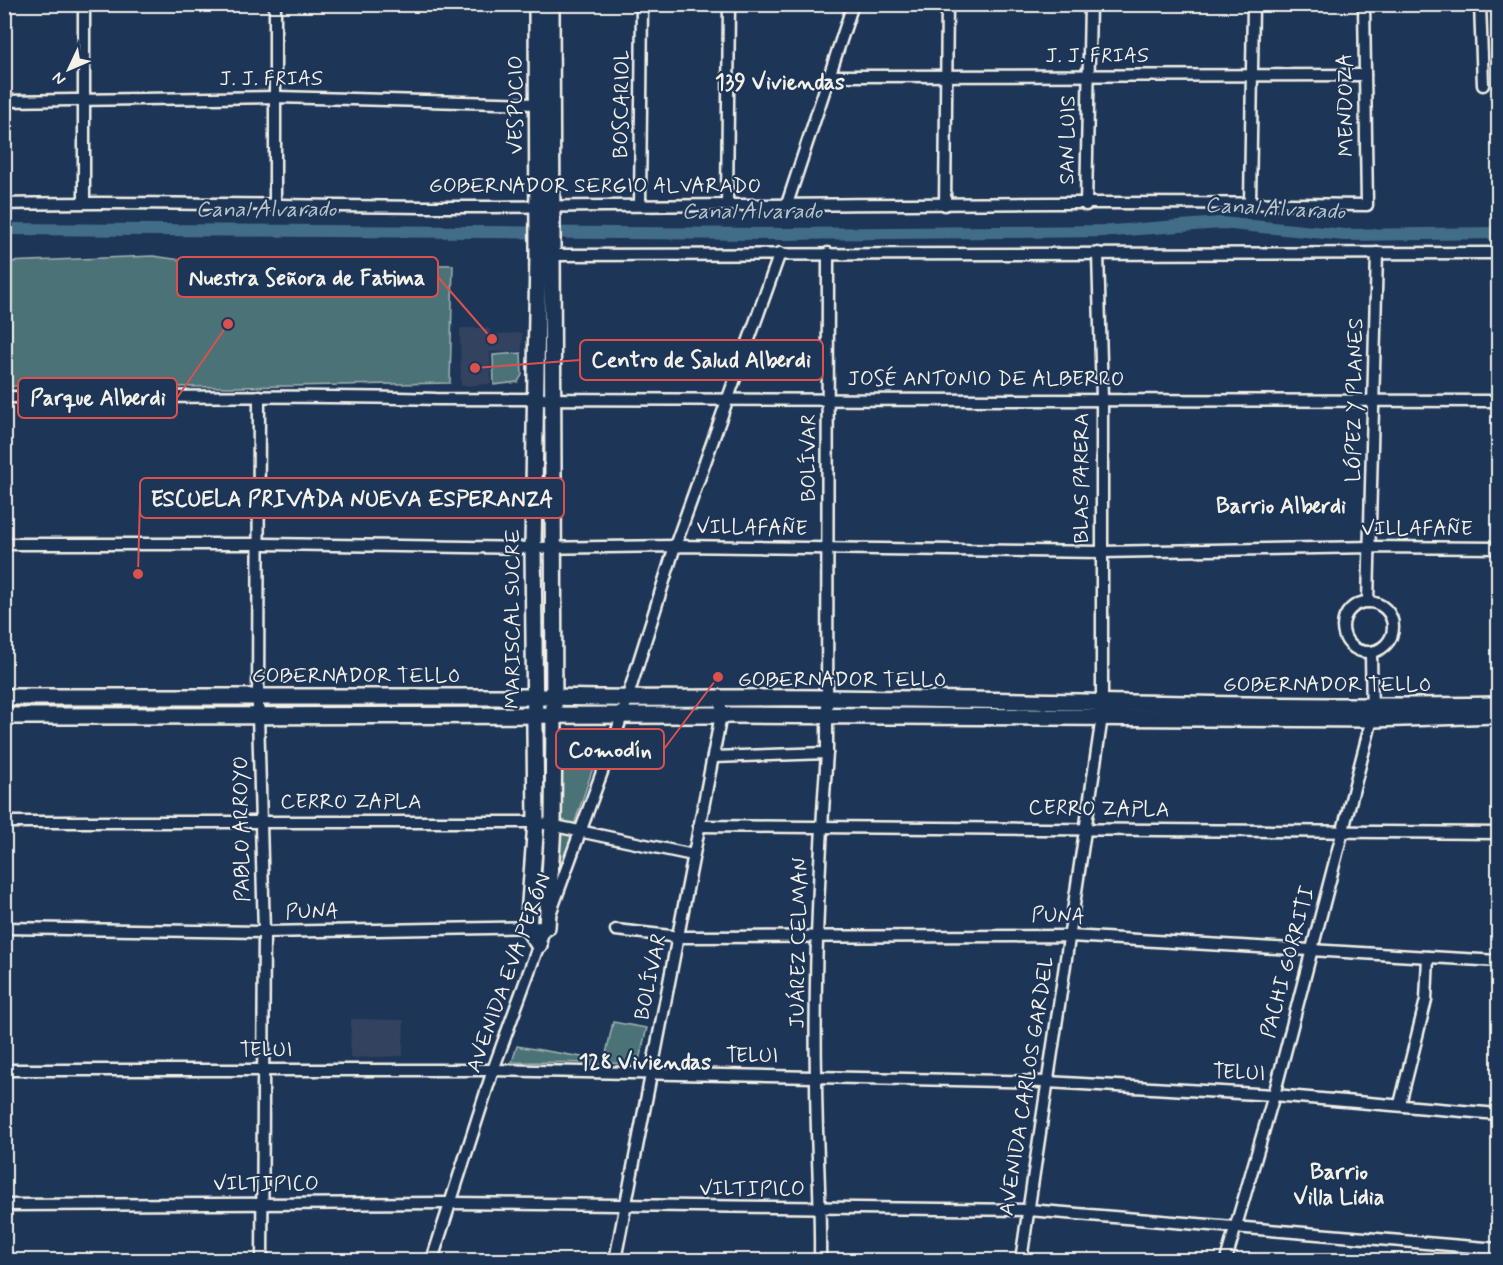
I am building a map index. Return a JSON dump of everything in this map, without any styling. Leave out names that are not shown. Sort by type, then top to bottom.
[{"type":"street","points":[[84,4],[84,202]]},
{"type":"street","points":[[274,204],[277,97],[275,4]]},
{"type":"street","name":"VESPUCIO","points":[[537,4],[537,104],[544,206]]},
{"type":"street","name":"VESPUCIO","points":[[544,206],[550,4]]},
{"type":"street","name":"BOSCARIOL","points":[[640,205],[642,4]]},
{"type":"street","points":[[727,204],[729,4]]},
{"type":"street","points":[[787,204],[853,4]]},
{"type":"street","points":[[945,204],[947,4]]},
{"type":"street","name":"SAN LUIS","points":[[1086,205],[1090,4]]},
{"type":"street","points":[[1250,203],[1253,4]]},
{"type":"street","name":"MENDOZA","points":[[1364,4],[1367,205]]},
{"type":"street","points":[[1480,4],[1483,85]]},
{"type":"street","name":"J. J. FRIAS","points":[[829,76],[1365,75]]},
{"type":"street","name":"J. J. FRIAS","points":[[4,101],[277,97],[537,104]]},
{"type":"street","name":"GOBERNADOR SERGIO ALVARADO","points":[[4,204],[84,202],[544,206],[1250,203],[1367,205]]},
{"type":"street","points":[[544,206],[544,255],[1498,253]]},
{"type":"street","name":"BOLÍVAR","points":[[826,698],[829,549],[828,253]]},
{"type":"street","name":"BLAS PARERA","points":[[1098,253],[1102,399],[1102,711]]},
{"type":"street","name":"LÓPEZ Y PLANES","points":[[1368,602],[1372,547],[1377,253]]},
{"type":"street","name":"AVENIDA EVA PERÓN","points":[[432,1260],[493,1070],[547,927],[622,715],[675,546],[780,254]]},
{"type":"street","name":"MARISCAL SUCRE","points":[[544,255],[554,399],[553,824],[547,927]]},
{"type":"street","name":"MARISCAL SUCRE","points":[[528,929],[536,822],[534,399],[544,255]]},
{"type":"street","name":"PABLO ARROYO","points":[[260,396],[258,715],[264,932],[262,1260]]},
{"type":"street","name":"JOSÉ ANTONIO DE ALBERRO","points":[[4,397],[1498,401]]},
{"type":"street","name":"VILLAFAÑE","points":[[4,544],[259,544],[533,548],[675,546],[1101,552],[1372,547],[1498,548]]},
{"type":"street","points":[[1368,602],[1376,603],[1389,613],[1393,629],[1386,645],[1371,652],[1354,648],[1348,643],[1342,627],[1353,606],[1368,602]]},
{"type":"street","name":"PACHI GORRITI","points":[[1226,1260],[1274,1095],[1373,713],[1371,652]]},
{"type":"street","name":"GOBERNADOR TELLO","points":[[4,697],[552,697],[626,700],[827,716],[1102,711],[1498,716]]},
{"type":"street","name":"GOBERNADOR TELLO","points":[[4,716],[622,715],[826,698],[1102,711]]},
{"type":"street","name":"JUÁREZ CELMAN","points":[[820,1260],[821,1209],[816,1077],[822,825],[827,753],[826,698]]},
{"type":"street","name":"GOBERNADOR TELLO","points":[[1373,713],[1498,705]]},
{"type":"street","name":"BOLÍVAR","points":[[615,1260],[628,1207],[650,1074],[680,937],[721,708]]},
{"type":"street","name":"AVENIDA CARLOS GARDEL","points":[[1021,1260],[1102,711]]},
{"type":"street","points":[[713,757],[827,753]]},
{"type":"street","name":"CERRO ZAPLA","points":[[4,822],[536,822],[693,855]]},
{"type":"street","name":"CERRO ZAPLA","points":[[699,826],[822,825],[1498,833]]},
{"type":"street","name":"PUNA","points":[[4,928],[264,932],[547,927]]},
{"type":"street","points":[[528,929],[539,945]]},
{"type":"street","name":"PUNA","points":[[616,930],[680,937],[1070,936],[1498,962]]},
{"type":"street","points":[[1400,1104],[1426,1000],[1428,957]]},
{"type":"street","name":"TELUI","points":[[4,1070],[493,1070],[1047,1082],[1274,1095],[1498,1114]]},
{"type":"street","name":"VILTIPICO","points":[[4,1205],[451,1203],[628,1207],[1029,1210],[1498,1249]]},
{"type":"shaded area","points":[[460,328],[489,328],[490,334],[522,333],[522,351],[490,352],[491,384],[461,386]]},
{"type":"shaded area","points":[[351,1019],[404,1020],[403,1056],[350,1058]]},
{"type":"green space","points":[[153,256],[202,263],[453,265],[450,383],[237,387],[5,386],[5,262]]},
{"type":"green space","points":[[521,353],[522,375],[518,382],[494,385],[493,355]]},
{"type":"green space","points":[[562,734],[604,735],[574,825],[561,821]]},
{"type":"green space","points":[[557,829],[573,835],[553,896]]},
{"type":"green space","points":[[613,1022],[647,1028],[638,1064],[604,1063]]},
{"type":"green space","points":[[517,1046],[599,1060],[599,1063],[512,1062]]},
{"type":"waterway","name":"Canal Alvarado","points":[[4,229],[783,234],[1112,231],[1221,223],[1345,235],[1498,233]]},
{"type":"place","name":"Parque Alberdi","points":[[228,324]]},
{"type":"place","name":"Nuestra Señora de Fatima","points":[[492,339]]},
{"type":"place","name":"Centro de Salud Alberdi","points":[[475,368]]},
{"type":"place","name":"ESCUELA PRIVADA NUEVA ESPERANZA","points":[[138,574]]},
{"type":"place","name":"Comodín","points":[[718,677]]},
{"type":"district","name":"139 Viviendas","points":[[780,83]]},
{"type":"district","name":"Barrio Alberdi","points":[[1281,507]]},
{"type":"district","name":"128 Viviendas","points":[[645,1063]]},
{"type":"district","name":"Barrio Villa Lidia","points":[[1339,1186]]}]
